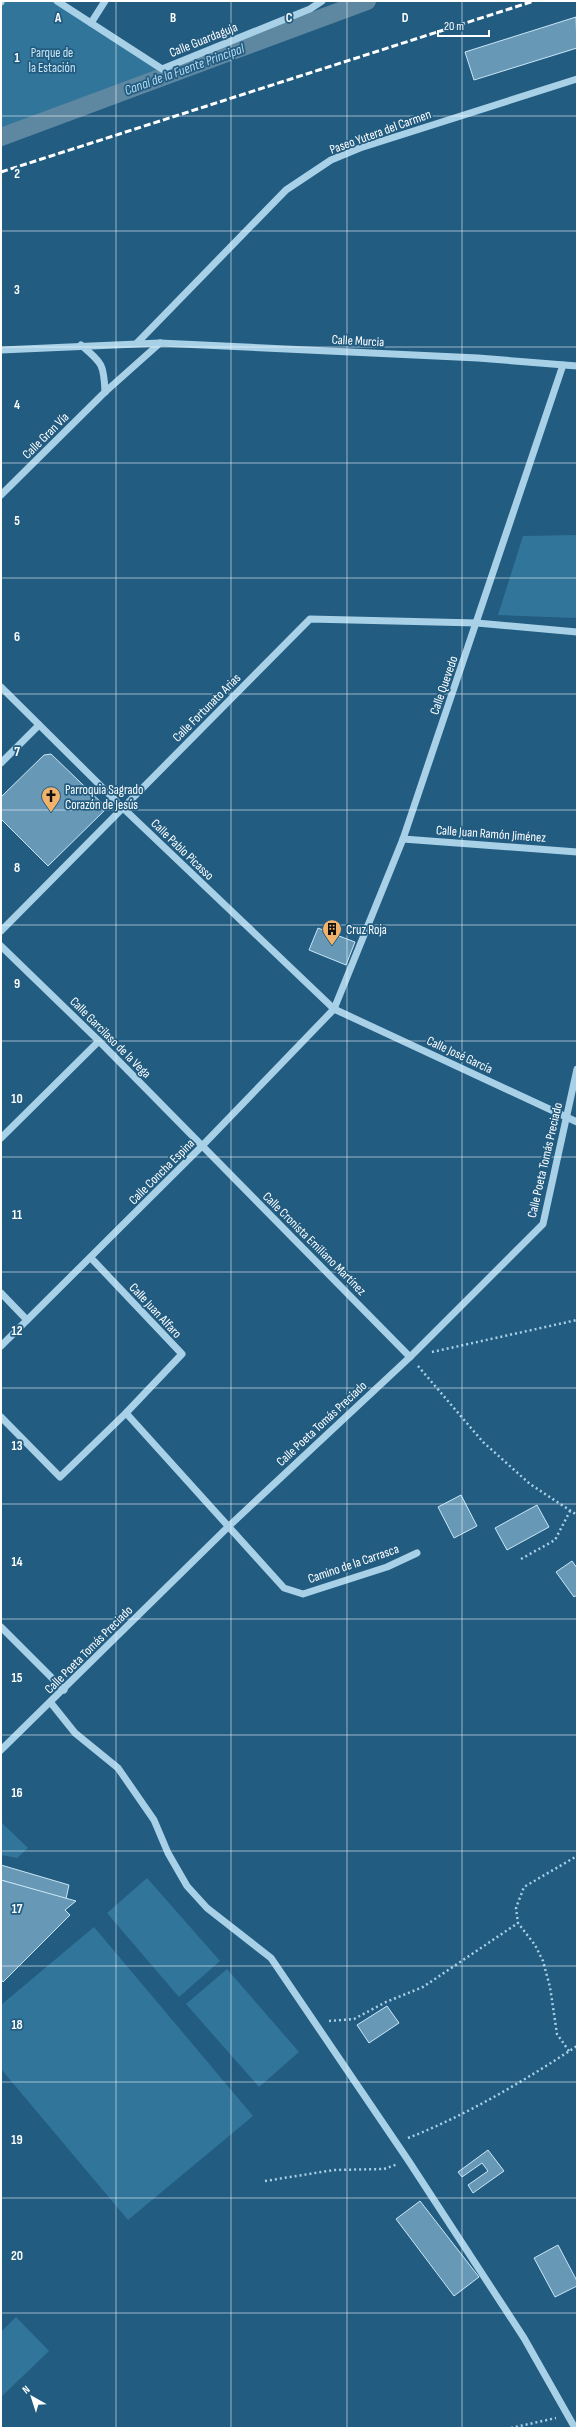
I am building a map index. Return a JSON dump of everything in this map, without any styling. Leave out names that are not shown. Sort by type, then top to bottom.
[{"type":"street","name":"Calle Guardaguja","points":[[57,1],[162,68],[310,9],[322,1]]},
{"type":"street","points":[[91,23],[105,1]]},
{"type":"street","name":"Paseo Yutera del Carmen","points":[[137,343],[286,190],[318,168],[360,148],[577,79]]},
{"type":"street","name":"Calle Murcia","points":[[1,350],[82,345],[160,343],[478,358],[577,366]]},
{"type":"street","name":"Calle Gran Vía","points":[[1,494],[105,392],[160,343]]},
{"type":"street","points":[[82,345],[98,360],[104,369],[105,392]]},
{"type":"street","name":"Calle Quevedo","points":[[334,1009],[404,839],[563,365]]},
{"type":"street","name":"Calle Fortunato Arias","points":[[1,931],[310,619],[477,623],[577,632]]},
{"type":"street","name":"Calle Pablo Picasso","points":[[1,687],[123,808],[334,1009]]},
{"type":"street","points":[[1,763],[39,725]]},
{"type":"street","name":"Calle Juan Ramón Jiménez","points":[[404,839],[577,852]]},
{"type":"street","name":"Calle Garcilaso de la Vega","points":[[1,946],[99,1041],[202,1146]]},
{"type":"street","name":"Calle José García","points":[[334,1009],[577,1122]]},
{"type":"street","name":"Calle Concha Espina","points":[[1,1346],[202,1146],[334,1009]]},
{"type":"street","points":[[1,1138],[99,1041]]},
{"type":"street","name":"Calle Poeta Tomás Preciado","points":[[1,1750],[51,1703],[229,1526],[410,1357],[543,1224],[577,1069]]},
{"type":"street","name":"Calle Cronista Emiliano Martínez","points":[[202,1146],[410,1357]]},
{"type":"street","name":"Calle Juan Alfaro","points":[[1,1418],[60,1477],[126,1413],[182,1354],[90,1258]]},
{"type":"street","points":[[1,1293],[27,1320]]},
{"type":"street","points":[[126,1413],[229,1526]]},
{"type":"street","name":"Camino de la Carrasca","points":[[229,1526],[284,1588],[303,1594],[387,1567],[417,1553]]},
{"type":"street","points":[[1,1627],[64,1690]]},
{"type":"street","points":[[51,1703],[75,1733],[118,1768],[154,1820],[168,1853],[187,1886],[207,1908],[271,1958],[408,2160],[524,2338],[575,2428]]},
{"type":"path","points":[[577,1320],[410,1357],[483,1442],[530,1484],[577,1515]]},
{"type":"path","points":[[521,1559],[555,1540],[570,1511]]},
{"type":"path","points":[[569,2051],[557,2034],[550,1987],[543,1962],[535,1945],[518,1923],[516,1908],[524,1887],[577,1856]]},
{"type":"path","points":[[324,2035],[329,2021],[354,2019],[386,2002],[424,1987],[518,1923]]},
{"type":"path","points":[[397,2144],[438,2126],[577,2046]]},
{"type":"path","points":[[265,2181],[334,2170],[384,2169],[408,2160]]},
{"type":"path","points":[[511,2428],[568,2416]]},
{"type":"green space","name":"Parque de la Estación","points":[[57,1],[162,69],[1,137],[1,2]]},
{"type":"green space","points":[[577,535],[577,618],[498,615],[523,536]]},
{"type":"green space","points":[[1,1822],[28,1848],[17,1858],[1,1855]]},
{"type":"green space","points":[[147,1878],[220,1961],[179,1997],[107,1913]]},
{"type":"green space","points":[[94,1927],[253,2116],[128,2220],[1,2069],[1,2005]]},
{"type":"green space","points":[[227,1969],[299,2052],[259,2087],[186,2004]]},
{"type":"green space","points":[[16,2317],[49,2351],[1,2397],[1,2332]]},
{"type":"building","points":[[576,17],[577,48],[474,80],[465,52]]},
{"type":"building","name":"Parroquia Sagrado Corazón de Jesús","points":[[51,754],[107,808],[48,866],[1,819],[1,797],[44,755]]},
{"type":"building","name":"Cruz Roja","points":[[318,928],[355,942],[346,965],[309,950]]},
{"type":"building","points":[[461,1495],[477,1526],[454,1538],[438,1507]]},
{"type":"building","points":[[537,1505],[549,1527],[507,1550],[495,1528]]},
{"type":"building","points":[[572,1561],[577,1568],[577,1595],[574,1597],[556,1572]]},
{"type":"building","points":[[1,1865],[69,1885],[66,1899],[1,1880]]},
{"type":"building","points":[[1,1880],[76,1901],[65,1910],[70,1915],[3,1982],[1,1979]]},
{"type":"building","points":[[387,2006],[399,2023],[369,2043],[357,2025]]},
{"type":"building","points":[[488,2150],[504,2171],[473,2193],[468,2185],[488,2171],[482,2163],[462,2177],[458,2172]]},
{"type":"building","points":[[420,2201],[479,2277],[454,2296],[396,2219]]},
{"type":"building","points":[[558,2245],[577,2281],[577,2286],[555,2297],[534,2258]]},
{"type":"waterway","name":"Canal de la Fuente Principal","points":[[1,137],[367,1]]},
{"type":"railway","points":[[1,172],[534,1]]},
{"type":"place","name":"Parroquia Sagrado Corazón de Jesús","points":[[51,813]]},
{"type":"place","name":"Cruz Roja","points":[[332,946]]}]
